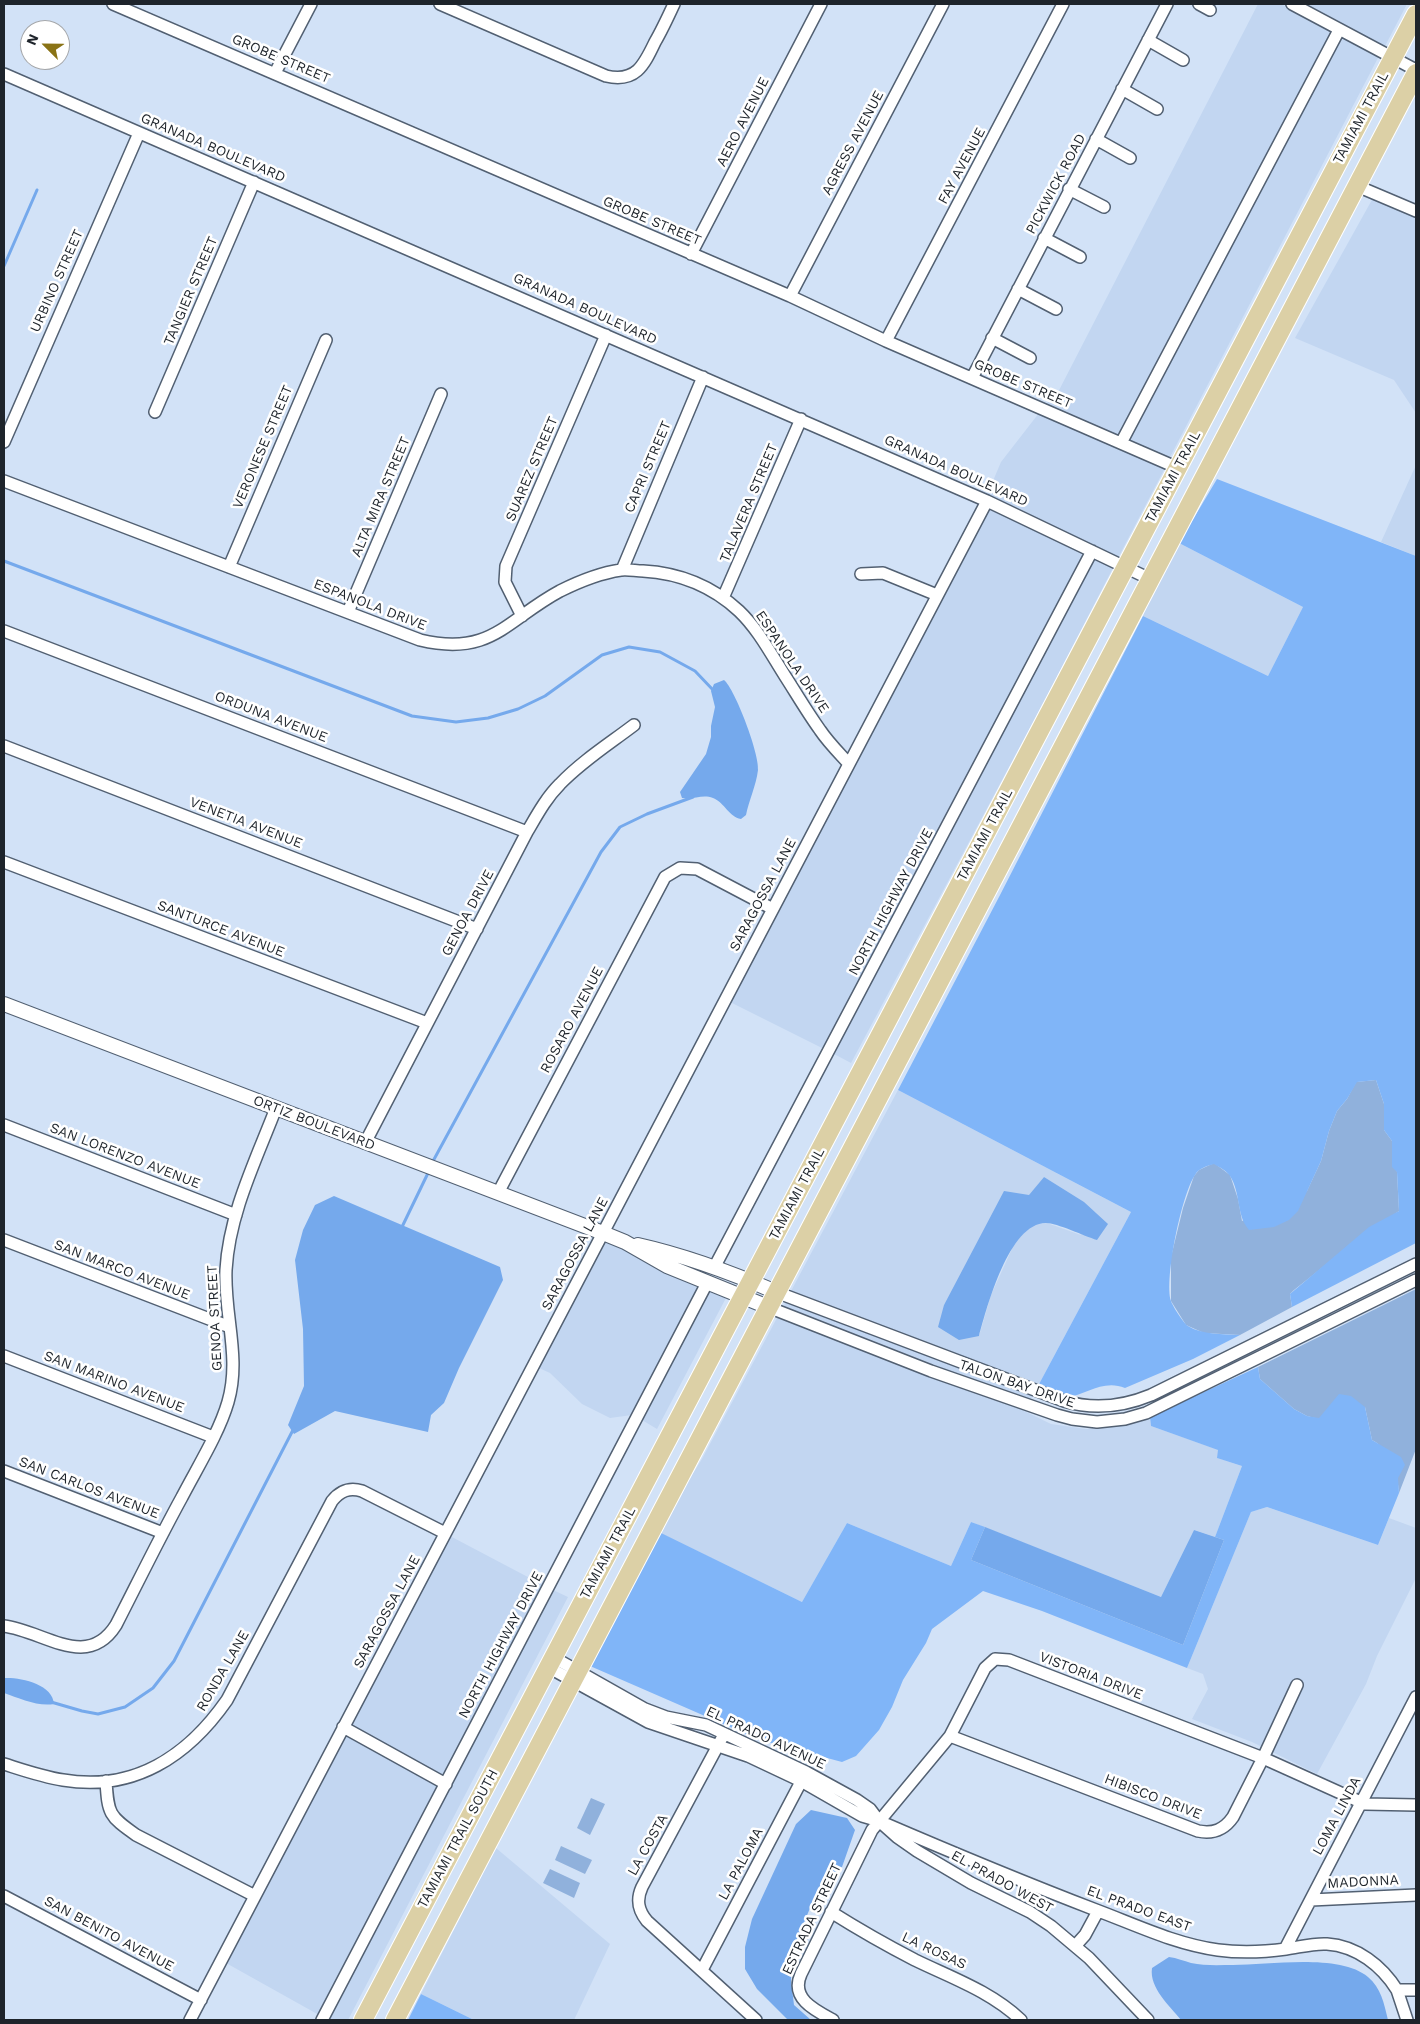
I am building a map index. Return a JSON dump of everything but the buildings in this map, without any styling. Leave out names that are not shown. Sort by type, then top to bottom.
[{"type":"main road","name":"TAMIAMI TRAIL","points":[[551,1662],[1416,14]]},
{"type":"main road","name":"TAMIAMI TRAIL","points":[[575,1676],[1416,72]]},
{"type":"main road","name":"TAMIAMI TRAIL SOUTH","points":[[363,2020],[551,1662]]},
{"type":"main road","name":"TAMIAMI TRAIL SOUTH","points":[[395,2020],[575,1676]]},
{"type":"street","name":"GROBE STREET","points":[[113,4],[790,296],[886,341],[1178,468]]},
{"type":"street","points":[[276,73],[311,4]]},
{"type":"street","points":[[440,4],[614,78],[627,77],[634,74],[645,62],[674,4]]},
{"type":"street","name":"AERO AVENUE","points":[[692,254],[821,4]]},
{"type":"street","name":"AGRESS AVENUE","points":[[790,296],[943,4]]},
{"type":"street","name":"FAY AVENUE","points":[[886,341],[1064,4]]},
{"type":"street","name":"PICKWICK ROAD","points":[[972,378],[1069,189],[1168,4]]},
{"type":"street","points":[[1199,4],[1210,10]]},
{"type":"street","points":[[1292,4],[1416,72]]},
{"type":"street","points":[[1121,443],[1340,30]]},
{"type":"street","points":[[1148,40],[1183,60]]},
{"type":"street","name":"GRANADA BOULEVARD","points":[[5,79],[254,182],[801,419],[986,500],[1150,579]]},
{"type":"street","points":[[1122,89],[1157,109]]},
{"type":"street","name":"URBINO STREET","points":[[4,442],[138,133]]},
{"type":"street","points":[[1096,139],[1130,158]]},
{"type":"street","name":"TANGIER STREET","points":[[155,412],[254,182]]},
{"type":"street","points":[[1357,186],[1416,211]]},
{"type":"street","points":[[1069,189],[1104,207]]},
{"type":"street","points":[[1044,238],[1080,257]]},
{"type":"street","points":[[1018,289],[1056,309]]},
{"type":"street","name":"SUAREZ STREET","points":[[522,616],[505,582],[506,566],[606,335]]},
{"type":"street","points":[[992,338],[1030,358]]},
{"type":"street","name":"VERONESE STREET","points":[[229,567],[326,340]]},
{"type":"street","name":"CAPRI STREET","points":[[622,570],[703,377]]},
{"type":"street","name":"ALTA MIRA STREET","points":[[348,612],[442,394]]},
{"type":"street","name":"TALAVERA STREET","points":[[723,598],[801,419]]},
{"type":"street","name":"ESPANOLA DRIVE","points":[[4,481],[420,640],[448,645],[468,643],[491,637],[559,592],[581,581],[622,570],[660,572],[677,576],[698,584],[723,598],[740,612],[754,628],[820,730],[849,764]]},
{"type":"street","name":"SARAGOSSA LANE","points":[[190,2020],[986,500]]},
{"type":"street","name":"NORTH HIGHWAY DRIVE","points":[[715,1266],[1092,550]]},
{"type":"street","points":[[861,574],[883,573],[937,596]]},
{"type":"street","name":"ORDUNA AVENUE","points":[[4,631],[527,832]]},
{"type":"street","name":"GENOA DRIVE","points":[[365,1142],[527,832],[545,802],[578,767],[634,725]]},
{"type":"street","name":"VENETIA AVENUE","points":[[4,746],[477,929]]},
{"type":"street","name":"SANTURCE AVENUE","points":[[4,862],[427,1024]]},
{"type":"street","name":"ROSARO AVENUE","points":[[498,1193],[660,884],[670,873],[687,867],[700,870],[773,909]]},
{"type":"street","name":"ORTIZ BOULEVARD","points":[[4,1004],[603,1233],[625,1242],[667,1266],[707,1283],[747,1289]]},
{"type":"street","name":"GENOA STREET","points":[[4,1626],[70,1645],[87,1647],[94,1646],[105,1640],[116,1625],[213,1437],[228,1403],[234,1357],[226,1273],[228,1248],[236,1215],[276,1108]]},
{"type":"street","name":"SAN LORENZO AVENUE","points":[[4,1125],[236,1215]]},
{"type":"street","name":"SAN MARCO AVENUE","points":[[4,1240],[230,1327]]},
{"type":"street","name":"ORTIZ BOULEVARD","points":[[625,1242],[674,1253],[715,1266],[747,1289]]},
{"type":"street","name":"TALON BAY DRIVE","points":[[772,1300],[1064,1401],[1083,1406],[1106,1407],[1126,1404],[1151,1395],[1416,1264]]},
{"type":"street","name":"TALON BAY DRIVE","points":[[772,1300],[931,1371],[1057,1415],[1103,1422],[1146,1413],[1416,1280]]},
{"type":"street","name":"NORTH HIGHWAY DRIVE","points":[[322,2020],[707,1283]]},
{"type":"street","points":[[747,1289],[772,1300]]},
{"type":"street","name":"SAN MARINO AVENUE","points":[[4,1356],[213,1437]]},
{"type":"street","name":"SAN CARLOS AVENUE","points":[[4,1471],[163,1533]]},
{"type":"street","name":"RONDA LANE","points":[[4,1764],[64,1780],[106,1781],[138,1774],[163,1762],[192,1742],[212,1722],[228,1700],[332,1501],[344,1490],[362,1490],[445,1533]]},
{"type":"street","name":"VISTORIA DRIVE","points":[[879,1820],[950,1736],[986,1665],[1000,1658],[1263,1758],[1361,1803],[1374,1806],[1416,1805]]},
{"type":"street","points":[[551,1662],[575,1676],[619,1708],[721,1739]]},
{"type":"street","name":"HIBISCO DRIVE","points":[[950,1736],[1198,1831],[1208,1832],[1222,1829],[1230,1822],[1297,1686]]},
{"type":"street","name":"LOMA LINDA","points":[[1286,1949],[1416,1697]]},
{"type":"street","name":"EL PRADO AVENUE","points":[[657,1720],[698,1722],[721,1739],[857,1800],[870,1809],[879,1820]]},
{"type":"street","points":[[343,1727],[446,1784]]},
{"type":"street","name":"LA COSTA","points":[[721,1739],[642,1887],[638,1899],[639,1907],[645,1918],[756,2020]]},
{"type":"street","name":"LA PALOMA","points":[[702,1970],[803,1776]]},
{"type":"street","points":[[106,1781],[108,1808],[119,1823],[136,1835],[255,1896]]},
{"type":"street","name":"EL PRADO EAST","points":[[879,1820],[1004,1875],[1152,1933],[1201,1947],[1239,1952],[1286,1949],[1322,1944],[1348,1949],[1374,1964],[1386,1975],[1397,1990]]},
{"type":"street","name":"ESTRADA STREET","points":[[833,2020],[805,2002],[799,1993],[798,1985],[801,1974],[831,1912],[869,1835],[879,1820]]},
{"type":"street","name":"EL PRADO WEST","points":[[879,1820],[917,1851],[971,1883],[1030,1912],[1076,1945],[1148,2020]]},
{"type":"street","name":"MADONNA","points":[[1311,1900],[1416,1895]]},
{"type":"street","name":"SAN BENITO AVENUE","points":[[4,1896],[201,2000]]},
{"type":"street","points":[[1076,1945],[1085,1935],[1098,1911]]},
{"type":"street","name":"LA ROSAS","points":[[831,1912],[889,1946],[982,1991],[1005,2006],[1021,2020]]},
{"type":"street","points":[[1407,2020],[1397,1990],[1416,1990]]},
{"type":"shaded area","points":[[1258,4],[1281,4],[1332,31],[1119,437],[1046,405],[1051,398],[1055,398]]},
{"type":"shaded area","points":[[1302,4],[1407,4],[1384,48]]},
{"type":"shaded area","points":[[1342,37],[1379,56],[1169,459],[1129,441]]},
{"type":"shaded area","points":[[1373,198],[1416,216],[1416,413],[1394,380],[1295,338]]},
{"type":"shaded area","points":[[1039,413],[1165,468],[1118,558],[987,495],[1001,462]]},
{"type":"shaded area","points":[[1416,465],[1416,556],[1381,542]]},
{"type":"shaded area","points":[[1217,479],[1416,556],[1416,1243],[1292,1307],[1290,1294],[1369,1227],[1399,1211],[1397,1172],[1392,1167],[1392,1141],[1384,1130],[1384,1104],[1376,1080],[1357,1082],[1337,1111],[1329,1131],[1321,1161],[1298,1211],[1289,1220],[1274,1227],[1249,1230],[1242,1218],[1236,1190],[1230,1176],[1214,1164],[1199,1171],[1190,1185],[1180,1217],[1172,1256],[1169,1290],[1171,1301],[1184,1322],[1194,1329],[1213,1334],[1240,1335],[1193,1359],[1125,1388],[1109,1385],[1102,1386],[1075,1396],[1064,1397],[1038,1386],[1131,1212],[898,1090],[1143,616],[1268,676],[1303,607],[1179,543]]},
{"type":"shaded area","points":[[989,507],[1085,553],[824,1049],[730,1002],[853,768],[856,766],[855,764]]},
{"type":"shaded area","points":[[1179,543],[1303,607],[1268,676],[1143,616],[1155,585]]},
{"type":"shaded area","points":[[1095,557],[1114,566],[1048,694],[851,1063],[834,1054]]},
{"type":"shaded area","points":[[724,680],[740,708],[758,762],[758,770],[746,815],[741,819],[733,816],[721,803],[713,798],[682,798],[680,792],[706,754],[711,737],[715,707],[711,691],[714,684]]},
{"type":"shaded area","points":[[1376,1080],[1384,1104],[1384,1130],[1392,1141],[1397,1172],[1399,1211],[1352,1244],[1294,1290],[1290,1294],[1292,1307],[1240,1335],[1204,1333],[1186,1325],[1171,1301],[1171,1257],[1183,1208],[1194,1176],[1199,1170],[1214,1163],[1230,1175],[1238,1199],[1242,1221],[1307,1191],[1321,1161],[1329,1131],[1337,1111],[1347,1099],[1356,1082]]},
{"type":"shaded area","points":[[898,1090],[1131,1212],[1038,1386],[790,1293]],"holes":[[[1044,1177],[1081,1235],[1047,1223],[1032,1225],[1015,1242],[991,1295],[979,1336],[944,1305]]]},
{"type":"shaded area","points":[[1044,1177],[1084,1202],[1108,1224],[1097,1240],[1051,1224],[1046,1223],[1033,1227],[1021,1237],[1002,1269],[979,1336],[959,1340],[938,1327],[944,1305],[1004,1191],[1029,1195]]},
{"type":"shaded area","points":[[334,1196],[500,1267],[503,1280],[459,1368],[444,1403],[431,1415],[428,1432],[335,1411],[294,1434],[288,1425],[304,1386],[303,1329],[295,1260],[303,1230],[315,1205]]},
{"type":"shaded area","points":[[606,1240],[700,1286],[632,1415],[610,1418],[582,1404],[550,1373],[539,1368]]},
{"type":"shaded area","points":[[1416,1289],[1416,1449],[1399,1493],[1392,1463],[1383,1449],[1372,1440],[1365,1407],[1319,1419],[1307,1416],[1294,1409],[1260,1379],[1258,1367]]},
{"type":"shaded area","points":[[710,1290],[727,1296],[657,1429],[642,1420]]},
{"type":"shaded area","points":[[786,1301],[1033,1395],[1030,1400],[932,1366],[783,1307]]},
{"type":"shaded area","points":[[778,1316],[1010,1404],[1051,1424],[1086,1429],[1121,1425],[1150,1417],[1151,1426],[1219,1450],[1217,1458],[1242,1466],[1215,1537],[1194,1530],[1161,1597],[971,1522],[951,1566],[847,1523],[802,1602],[660,1533],[662,1523],[702,1459]]},
{"type":"shaded area","points":[[1258,1367],[1260,1379],[1294,1409],[1307,1416],[1319,1418],[1339,1394],[1351,1396],[1365,1407],[1372,1440],[1401,1457],[1405,1465],[1398,1478],[1399,1493],[1378,1545],[1267,1507],[1251,1512],[1187,1668],[1042,1611],[983,1591],[932,1629],[926,1643],[903,1680],[892,1707],[879,1730],[856,1756],[842,1762],[760,1740],[590,1666],[657,1531],[802,1602],[847,1523],[951,1566],[971,1522],[985,1527],[971,1560],[1183,1645],[1224,1540],[1215,1537],[1242,1466],[1217,1458],[1218,1450],[1151,1426],[1150,1417]]},
{"type":"shaded area","points":[[1267,1507],[1378,1545],[1389,1518],[1416,1528],[1416,1578],[1377,1656],[1366,1684],[1317,1774],[1252,1742],[1192,1719],[1208,1689],[1203,1674],[1187,1668],[1251,1512]]},
{"type":"shaded area","points":[[985,1527],[1161,1597],[1194,1530],[1224,1540],[1183,1645],[971,1560]]},
{"type":"shaded area","points":[[450,1536],[543,1585],[443,1777],[350,1725]]},
{"type":"shaded area","points":[[553,1590],[568,1597],[348,2020],[329,2020]]},
{"type":"shaded area","points":[[4,1678],[35,1683],[48,1691],[54,1704],[35,1703],[4,1693]]},
{"type":"shaded area","points":[[345,1734],[439,1785],[319,2015],[226,1963]]},
{"type":"shaded area","points":[[591,1798],[605,1804],[590,1835],[577,1828]]},
{"type":"shaded area","points":[[811,1810],[847,1818],[855,1830],[842,1867],[815,1896],[791,1954],[791,1981],[794,2005],[811,2020],[788,2020],[757,1989],[745,1969],[745,1947],[752,1919],[796,1824]]},
{"type":"shaded area","points":[[561,1846],[592,1860],[585,1874],[555,1860]]},
{"type":"shaded area","points":[[496,1848],[610,1944],[574,2020],[474,2020],[421,1994]]},
{"type":"shaded area","points":[[550,1869],[580,1883],[574,1898],[543,1883]]},
{"type":"shaded area","points":[[1169,1957],[1207,1965],[1303,1962],[1340,1965],[1356,1970],[1372,1981],[1381,1996],[1388,2020],[1181,2020],[1157,1990],[1152,1975],[1152,1968]]},
{"type":"shaded area","points":[[421,1994],[474,2020],[408,2020]]},
{"type":"waterway","points":[[4,266],[37,190]]},
{"type":"waterway","points":[[4,561],[412,716],[456,722],[488,718],[518,709],[545,696],[602,655],[629,647],[660,652],[695,671],[714,691]]},
{"type":"waterway","points":[[432,1163],[601,852],[620,827],[647,814],[693,797]]},
{"type":"waterway","points":[[401,1229],[429,1171]]},
{"type":"waterway","points":[[51,1702],[98,1714],[125,1707],[153,1688],[174,1661],[294,1428]]}]
